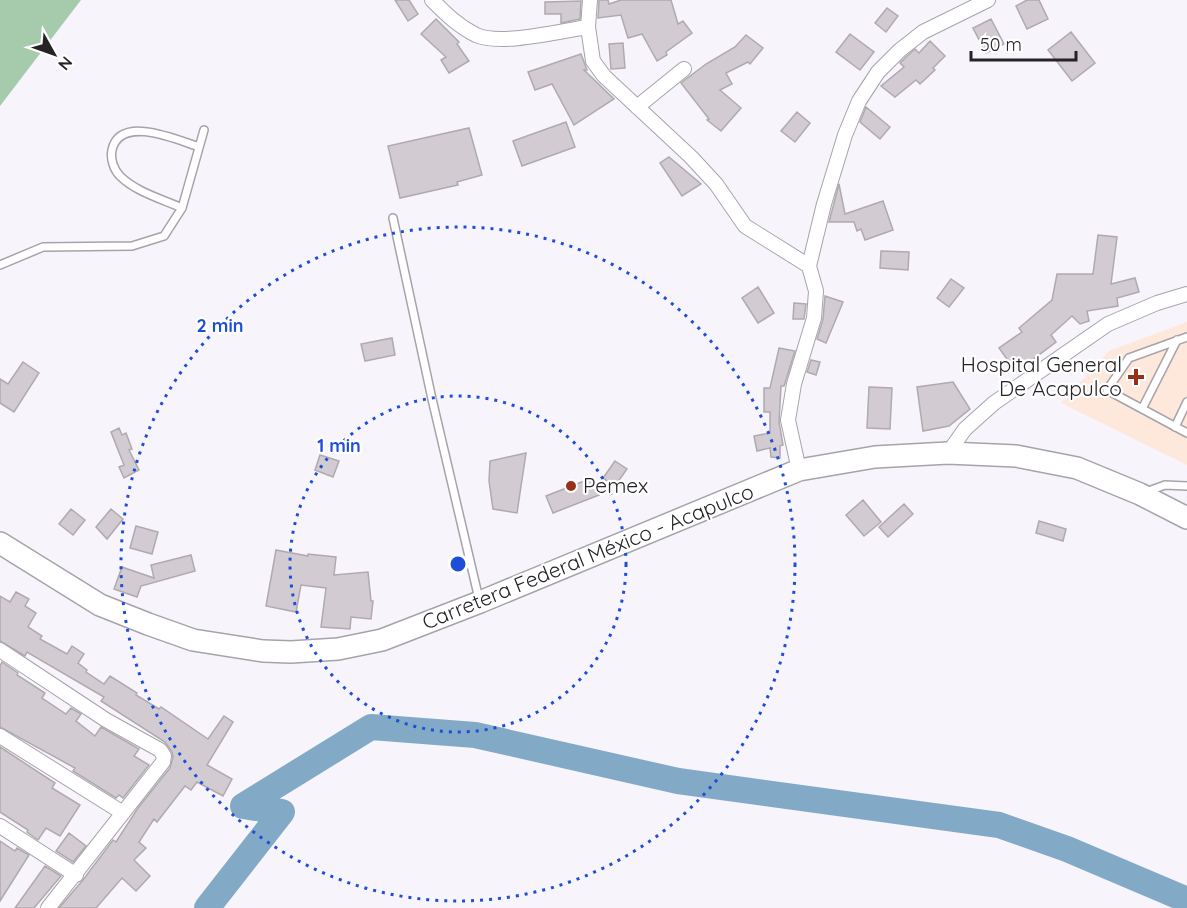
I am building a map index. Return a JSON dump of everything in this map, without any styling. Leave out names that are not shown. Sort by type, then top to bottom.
[{"type":"main road","name":"Carretera Federal México - Acapulco","points":[[0,543],[100,605],[138,620],[193,640],[263,651],[291,652],[338,649],[382,640],[480,602],[799,470],[875,457],[948,453],[1016,456],[1077,468],[1187,518]]},
{"type":"street","points":[[432,0],[453,21],[478,36],[501,40],[588,27]]},
{"type":"street","points":[[590,0],[588,27],[592,61],[604,76],[691,157],[716,184],[745,226],[809,266]]},
{"type":"street","points":[[799,470],[788,420],[794,384],[814,318],[816,291],[809,266],[824,204],[845,135],[859,101],[878,72],[900,50],[923,32],[988,0]]},
{"type":"street","points":[[637,107],[684,69]]},
{"type":"street","points":[[948,453],[965,429],[994,403],[1108,324],[1156,303],[1187,294]]},
{"type":"street","points":[[0,650],[106,720],[160,750],[164,756],[163,762],[48,908]]},
{"type":"street","points":[[0,736],[123,813]]},
{"type":"street","points":[[0,826],[76,875]]},
{"type":"lane","points":[[0,265],[43,247],[132,246],[164,236],[182,208],[204,130]]},
{"type":"lane","points":[[182,208],[145,192],[118,175],[113,164],[112,151],[117,140],[130,131],[144,131],[199,147]]},
{"type":"lane","points":[[393,218],[432,399],[480,602]]},
{"type":"lane","points":[[1187,337],[1129,358],[1107,390],[1187,433]]},
{"type":"lane","points":[[1142,409],[1178,340]]},
{"type":"lane","points":[[1175,426],[1187,402]]},
{"type":"lane","points":[[1140,495],[1165,485],[1187,486]]},
{"type":"shaded area","name":"Hospital General De Acapulco","points":[[1187,322],[1187,465],[1061,403],[1109,351]]},
{"type":"green space","points":[[0,0],[81,0],[0,106]]},
{"type":"building","points":[[395,0],[409,0],[418,14],[408,21]]},
{"type":"building","points":[[599,0],[608,0],[609,4],[621,0],[671,0],[678,24],[683,21],[692,33],[657,61],[642,34],[628,38],[621,15],[598,18]]},
{"type":"building","points":[[1027,0],[1039,0],[1048,19],[1027,29],[1016,6]]},
{"type":"building","points":[[581,1],[580,19],[561,23],[561,14],[545,14],[545,2]]},
{"type":"building","points":[[887,8],[898,16],[886,32],[875,23]]},
{"type":"building","points":[[436,19],[459,42],[457,44],[469,61],[449,73],[441,60],[446,57],[421,34]]},
{"type":"building","points":[[991,19],[1004,44],[986,53],[973,28]]},
{"type":"building","points":[[1071,32],[1095,63],[1072,81],[1048,50]]},
{"type":"building","points":[[850,34],[874,52],[860,70],[836,52]]},
{"type":"building","points":[[746,35],[763,48],[750,64],[748,62],[726,73],[732,84],[720,90],[741,108],[721,131],[707,120],[709,119],[681,83],[706,64],[735,47]]},
{"type":"building","points":[[930,41],[945,56],[933,68],[935,70],[920,84],[916,80],[895,97],[881,86],[904,67],[900,63],[906,57],[915,49],[919,53]]},
{"type":"building","points":[[623,43],[625,68],[611,69],[609,44]]},
{"type":"building","points":[[581,54],[587,70],[584,70],[614,99],[574,125],[552,84],[535,90],[528,72]]},
{"type":"building","points":[[866,107],[890,127],[880,139],[860,122]]},
{"type":"building","points":[[797,112],[810,123],[795,142],[781,131]]},
{"type":"building","points":[[566,122],[575,147],[522,166],[513,141]]},
{"type":"building","points":[[469,128],[482,175],[457,182],[458,185],[400,198],[388,146]]},
{"type":"building","points":[[669,157],[701,184],[682,196],[660,163]]},
{"type":"building","points":[[839,184],[845,214],[883,201],[893,230],[865,240],[861,229],[857,231],[854,222],[829,222]]},
{"type":"building","points":[[1098,235],[1117,237],[1111,284],[1135,278],[1139,292],[1117,298],[1118,306],[1087,311],[1089,321],[1080,324],[1072,316],[1051,335],[1056,342],[1016,372],[999,348],[1022,332],[1019,328],[1052,300],[1057,274],[1093,274]]},
{"type":"building","points":[[881,251],[909,252],[908,270],[880,268]]},
{"type":"building","points":[[951,279],[964,288],[949,307],[937,298]]},
{"type":"building","points":[[758,287],[774,313],[758,323],[742,298]]},
{"type":"building","points":[[825,296],[843,302],[826,343],[817,339],[823,319]]},
{"type":"building","points":[[794,303],[806,304],[804,319],[793,319]]},
{"type":"building","points":[[392,338],[395,355],[365,361],[361,344]]},
{"type":"building","points":[[779,348],[795,351],[784,386],[781,386],[779,422],[783,445],[780,446],[780,458],[771,457],[770,448],[757,451],[754,436],[770,433],[770,412],[764,412],[764,388],[770,388]]},
{"type":"building","points":[[811,360],[820,362],[816,375],[807,372]]},
{"type":"building","points":[[23,362],[39,373],[14,412],[0,403],[0,379],[8,384]]},
{"type":"building","points":[[953,382],[970,409],[949,426],[923,431],[917,387]]},
{"type":"building","points":[[869,387],[892,388],[890,429],[867,428]]},
{"type":"building","points":[[119,428],[122,435],[126,433],[132,449],[129,450],[139,470],[124,478],[119,467],[124,465],[111,432]]},
{"type":"building","points":[[526,453],[517,513],[493,509],[489,481],[490,461]]},
{"type":"building","points":[[320,455],[339,461],[333,477],[315,470]]},
{"type":"building","points":[[615,461],[627,469],[615,486],[603,478]]},
{"type":"building","points":[[592,478],[599,495],[553,513],[546,496]]},
{"type":"building","points":[[863,500],[881,522],[864,536],[846,515]]},
{"type":"building","points":[[904,504],[913,514],[888,537],[879,527]]},
{"type":"building","points":[[71,509],[85,520],[73,535],[59,524]]},
{"type":"building","points":[[111,509],[123,519],[107,539],[96,527]]},
{"type":"building","points":[[1039,521],[1066,529],[1063,541],[1036,533]]},
{"type":"building","points":[[136,526],[158,532],[152,554],[130,548]]},
{"type":"building","points":[[276,550],[308,556],[308,554],[336,557],[334,575],[368,572],[371,601],[373,601],[371,619],[351,617],[350,629],[321,627],[326,588],[301,585],[296,612],[266,606]]},
{"type":"building","points":[[191,555],[195,571],[141,586],[137,597],[114,589],[122,567],[154,578],[151,565]]},
{"type":"building","points":[[16,592],[29,599],[25,606],[36,613],[28,627],[42,636],[40,639],[67,654],[72,646],[84,654],[78,663],[87,670],[86,672],[104,684],[110,676],[137,693],[136,695],[159,709],[161,707],[208,739],[224,716],[233,722],[207,765],[232,779],[223,796],[197,782],[191,790],[185,786],[157,822],[154,819],[139,842],[146,848],[134,860],[150,876],[136,891],[122,878],[96,908],[59,908],[113,840],[116,842],[138,808],[170,768],[172,752],[165,742],[101,701],[104,697],[27,652],[25,656],[0,641],[0,596],[10,602]]},
{"type":"building","points":[[2,662],[45,693],[42,698],[66,714],[71,708],[81,714],[76,721],[95,736],[101,727],[139,749],[134,756],[149,765],[123,798],[119,795],[116,798],[73,771],[75,768],[0,727],[0,666]]},
{"type":"building","points":[[0,747],[55,783],[52,788],[80,805],[60,836],[46,828],[38,840],[27,832],[28,830],[0,812]]},
{"type":"building","points":[[69,833],[86,846],[73,862],[56,851]]},
{"type":"building","points":[[0,841],[15,851],[17,848],[29,855],[0,901]]},
{"type":"building","points":[[45,866],[61,876],[34,908],[15,908]]},
{"type":"waterway","points":[[207,908],[282,812],[243,806],[371,727],[475,735],[678,781],[999,825],[1067,849],[1187,900]]},
{"type":"place","name":"Hospital General De Acapulco","points":[[1136,377]]},
{"type":"place","name":"Pemex","points":[[571,486]]}]
